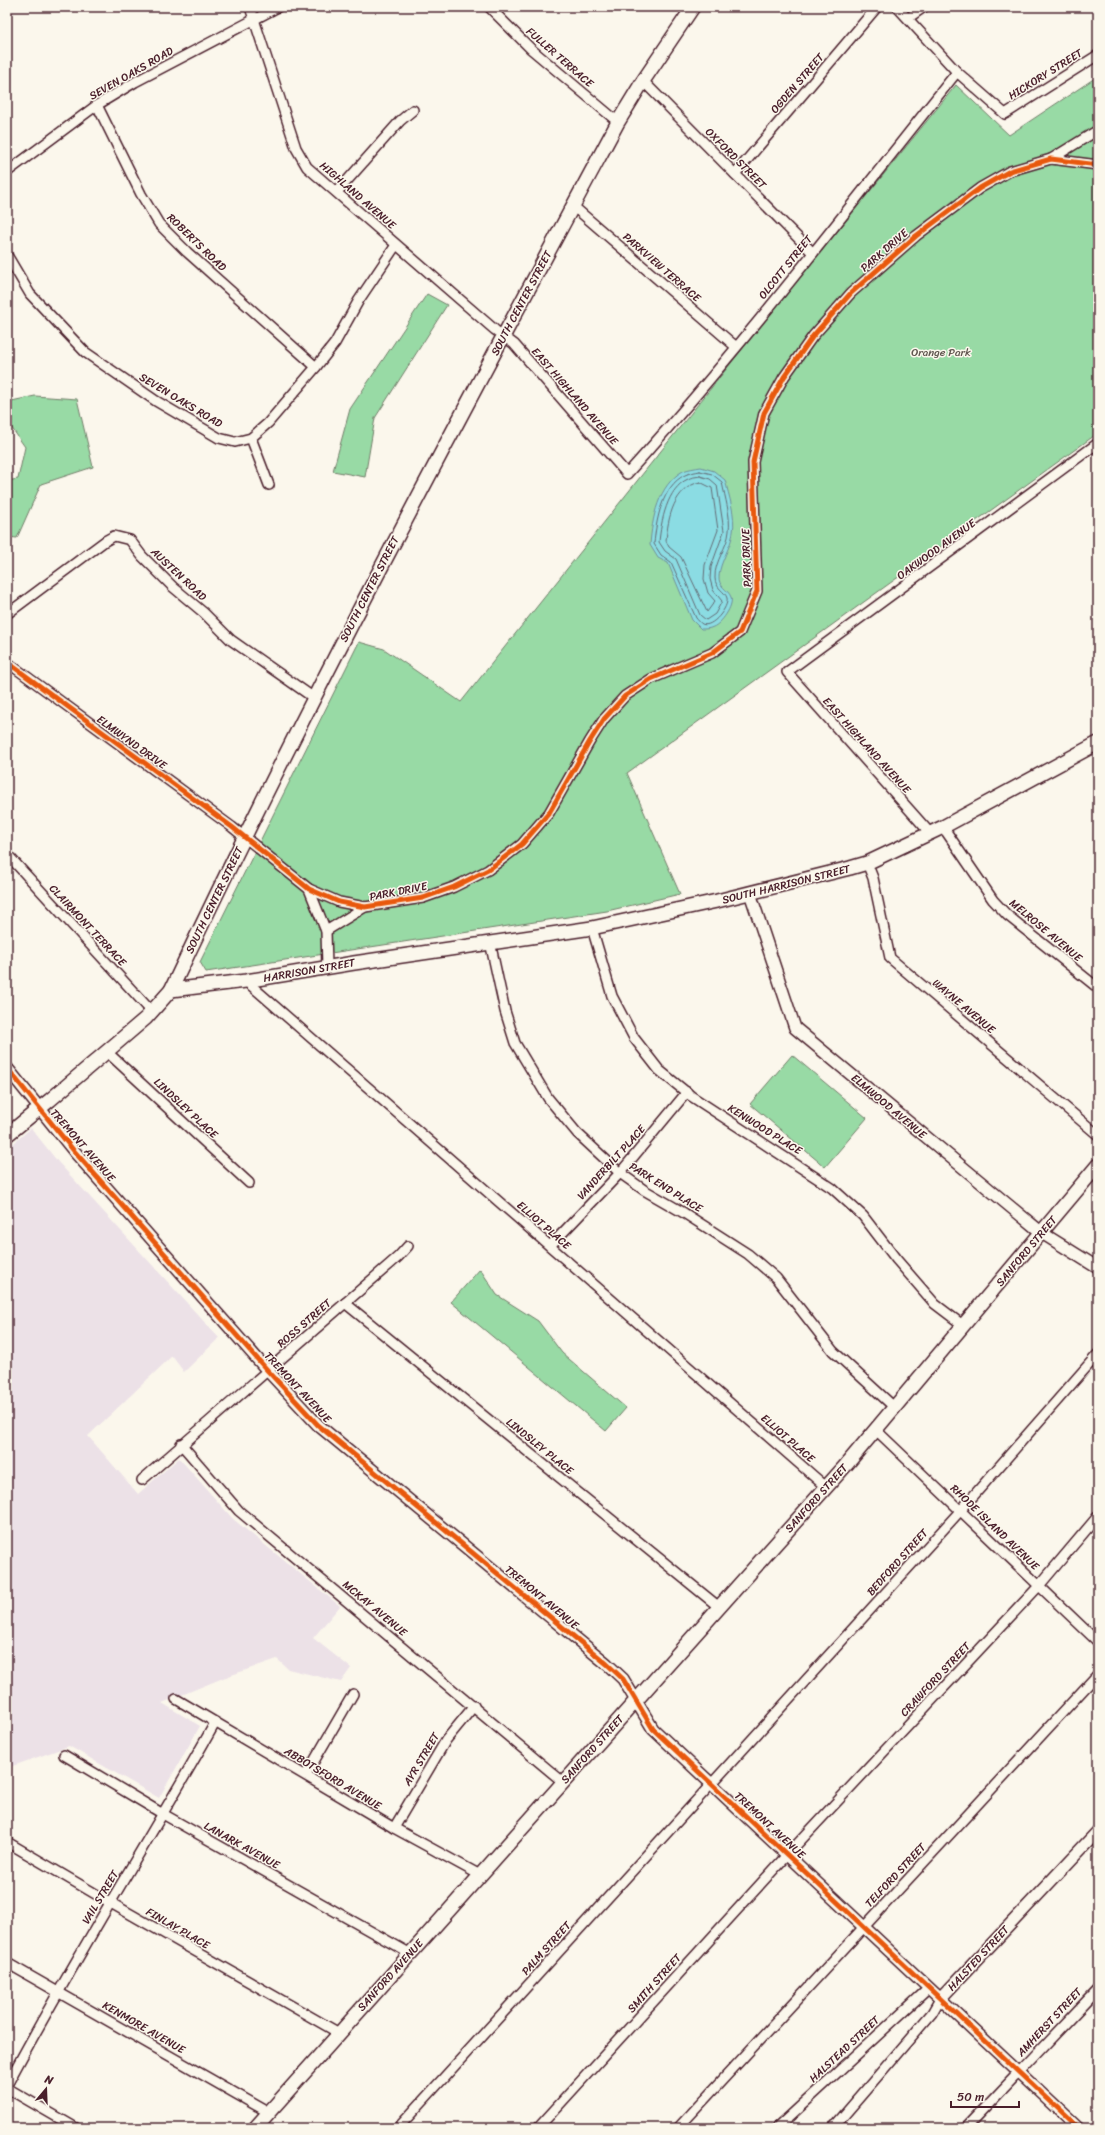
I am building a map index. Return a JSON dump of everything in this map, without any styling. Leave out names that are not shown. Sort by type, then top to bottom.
[{"type":"main road","name":"SOUTH CENTER STREET","points":[[7,1134],[152,1012],[171,990],[245,837],[402,524],[618,122],[643,81],[693,7]]},
{"type":"main road","name":"SOUTH HARRISON STREET","points":[[448,949],[592,928],[750,893],[867,863],[943,827],[1098,742]]},
{"type":"main road","name":"HARRISON STREET","points":[[171,990],[246,981],[448,949]]},
{"type":"main road","name":"SANFORD STREET","points":[[525,1823],[876,1430],[1098,1165]]},
{"type":"main road","name":"SANFORD AVENUE","points":[[255,2128],[525,1823]]},
{"type":"street","name":"HIGHLAND AVENUE","points":[[250,7],[296,148],[308,167],[503,337]]},
{"type":"street","points":[[254,18],[278,7]]},
{"type":"street","name":"FULLER TERRACE","points":[[489,7],[530,49],[618,122]]},
{"type":"street","name":"OGDEN STREET","points":[[735,174],[877,7]]},
{"type":"street","points":[[897,7],[957,72]]},
{"type":"street","points":[[908,18],[924,7]]},
{"type":"street","name":"SEVEN OAKS ROAD","points":[[7,172],[97,105],[135,82],[254,18]]},
{"type":"street","name":"HICKORY STREET","points":[[957,72],[1005,114],[1098,55]]},
{"type":"street","name":"OLCOTT STREET","points":[[627,474],[668,428],[813,253],[957,72]]},
{"type":"street","name":"OXFORD STREET","points":[[643,81],[813,253]]},
{"type":"street","name":"ROBERTS ROAD","points":[[97,105],[141,194],[159,224],[187,252],[316,368]]},
{"type":"street","points":[[337,192],[400,121],[413,110]]},
{"type":"street","name":"PARK DRIVE","points":[[245,837],[309,889],[339,902],[365,907],[423,898],[454,887],[488,870],[522,844],[549,813],[604,719],[625,696],[651,679],[712,652],[740,632],[757,591],[753,462],[764,413],[784,377],[812,336],[851,293],[916,236],[980,188],[1010,171],[1051,159],[1098,130]]},
{"type":"street","name":"PARK DRIVE","points":[[1051,159],[1098,166]]},
{"type":"street","name":"PARKVIEW TERRACE","points":[[573,206],[735,346]]},
{"type":"street","points":[[269,485],[251,438],[268,423],[316,368],[335,343],[359,300],[396,245]]},
{"type":"street","name":"SEVEN OAKS ROAD","points":[[7,255],[30,294],[85,352],[156,401],[219,438],[235,442],[251,438]]},
{"type":"street","name":"EAST HIGHLAND AVENUE","points":[[503,337],[514,344],[627,474]]},
{"type":"street","name":"OAKWOOD AVENUE","points":[[786,672],[1098,443]]},
{"type":"street","name":"AUSTEN ROAD","points":[[7,614],[109,538],[114,536],[130,540],[142,556],[173,588],[204,613],[231,640],[314,698]]},
{"type":"street","name":"ELMWYND DRIVE","points":[[7,662],[245,837]]},
{"type":"street","name":"EAST HIGHLAND AVENUE","points":[[786,672],[930,833]]},
{"type":"street","name":"MELROSE AVENUE","points":[[943,827],[993,900],[1007,915],[1098,988]]},
{"type":"street","name":"CLAIRMONT TERRACE","points":[[7,854],[152,1012]]},
{"type":"street","name":"WAYNE AVENUE","points":[[867,863],[873,878],[890,958],[1098,1135]]},
{"type":"street","points":[[309,889],[326,930],[327,967]]},
{"type":"street","name":"ELMWOOD AVENUE","points":[[750,893],[794,1028],[1042,1233],[1098,1268]]},
{"type":"street","points":[[326,930],[365,907]]},
{"type":"street","name":"KENWOOD PLACE","points":[[592,928],[612,996],[634,1038],[659,1070],[687,1092],[832,1188],[863,1216],[896,1259],[935,1304],[964,1326]]},
{"type":"street","name":"PARK END PLACE","points":[[490,942],[505,1011],[515,1043],[548,1098],[577,1133],[620,1173],[644,1190],[684,1213],[748,1254],[776,1278],[833,1351],[894,1407]]},
{"type":"street","name":"ELLIOT PLACE","points":[[246,981],[826,1487]]},
{"type":"street","name":"LINDSLEY PLACE","points":[[106,1051],[249,1183]]},
{"type":"street","name":"TREMONT AVENUE","points":[[7,1068],[39,1108],[268,1371],[318,1425],[607,1664],[623,1679],[653,1729],[1078,2128]]},
{"type":"street","name":"VANDERBILT PLACE","points":[[550,1246],[620,1173],[687,1092]]},
{"type":"street","name":"ROSS STREET","points":[[142,1480],[181,1444],[268,1371],[408,1246]]},
{"type":"street","name":"LINDSLEY PLACE","points":[[345,1303],[719,1607]]},
{"type":"street","name":"BEDFORD STREET","points":[[711,1784],[961,1510],[1098,1354]]},
{"type":"street","name":"RHODE ISLAND AVENUE","points":[[876,1430],[961,1510],[1038,1587],[1098,1642]]},
{"type":"street","name":"MCKAY AVENUE","points":[[181,1444],[239,1510],[563,1782]]},
{"type":"street","name":"CRAWFORD STREET","points":[[787,1855],[1038,1587],[1098,1516]]},
{"type":"street","name":"TELFORD STREET","points":[[678,2128],[1098,1674]]},
{"type":"street","points":[[306,1775],[353,1694]]},
{"type":"street","name":"ABBOTSFORD AVENUE","points":[[176,1699],[394,1828],[480,1875]]},
{"type":"street","name":"AYR STREET","points":[[394,1828],[446,1740],[474,1706]]},
{"type":"street","name":"VAIL STREET","points":[[7,2084],[57,1992],[111,1904],[215,1723]]},
{"type":"street","name":"LANARK AVENUE","points":[[64,1756],[409,1954]]},
{"type":"street","name":"PALM STREET","points":[[398,2128],[711,1784]]},
{"type":"street","name":"HALSTED STREET","points":[[833,2128],[932,2013],[940,1999],[1098,1830]]},
{"type":"street","name":"FINLAY PLACE","points":[[7,1842],[111,1904],[338,2033]]},
{"type":"street","name":"SMITH STREET","points":[[538,2128],[787,1855]]},
{"type":"street","name":"KENMORE AVENUE","points":[[7,1963],[268,2112]]},
{"type":"street","name":"HALSTEAD STREET","points":[[777,2128],[929,1988]]},
{"type":"street","name":"AMHERST STREET","points":[[966,2128],[1098,1989]]},
{"type":"street","points":[[7,2088],[76,2128]]},
{"type":"shaded area","points":[[31,1128],[58,1162],[219,1338],[184,1372],[172,1356],[88,1436],[138,1494],[179,1458],[233,1519],[340,1606],[313,1638],[351,1668],[341,1682],[288,1669],[277,1659],[223,1678],[162,1703],[200,1726],[159,1798],[69,1746],[7,1768],[7,1149]]},
{"type":"green space","name":"Orange Park","points":[[1098,76],[1098,433],[627,773],[680,894],[607,911],[206,972],[200,962],[359,642],[384,649],[461,702],[735,358],[956,85],[1009,135]]},
{"type":"green space","points":[[427,294],[447,305],[375,418],[365,477],[333,471],[350,409]]},
{"type":"green space","points":[[35,396],[77,399],[93,467],[41,484],[17,538],[7,537],[7,481],[18,479],[25,447],[7,421],[7,402]]},
{"type":"green space","points":[[792,1055],[867,1118],[825,1167],[750,1104]]},
{"type":"green space","points":[[480,1269],[497,1295],[538,1321],[562,1353],[626,1408],[606,1431],[451,1302]]},
{"type":"water","points":[[701,467],[714,471],[725,480],[734,519],[732,538],[721,565],[719,576],[720,583],[730,594],[731,605],[720,622],[712,628],[707,629],[701,629],[692,620],[668,563],[658,558],[650,545],[652,524],[662,494],[674,477],[683,471]]},
{"type":"cycle path","points":[[7,662],[232,827],[309,889],[339,902],[365,907],[423,898],[454,887],[488,870],[522,844],[549,813],[604,719],[625,696],[651,679],[712,653],[740,632],[757,591],[753,462],[764,413],[784,377],[813,336],[851,293],[916,236],[980,188],[1010,171],[1051,159],[1098,165]]},
{"type":"cycle path","points":[[7,1068],[74,1151],[268,1371],[318,1425],[607,1664],[623,1679],[653,1729],[1078,2128]]}]
